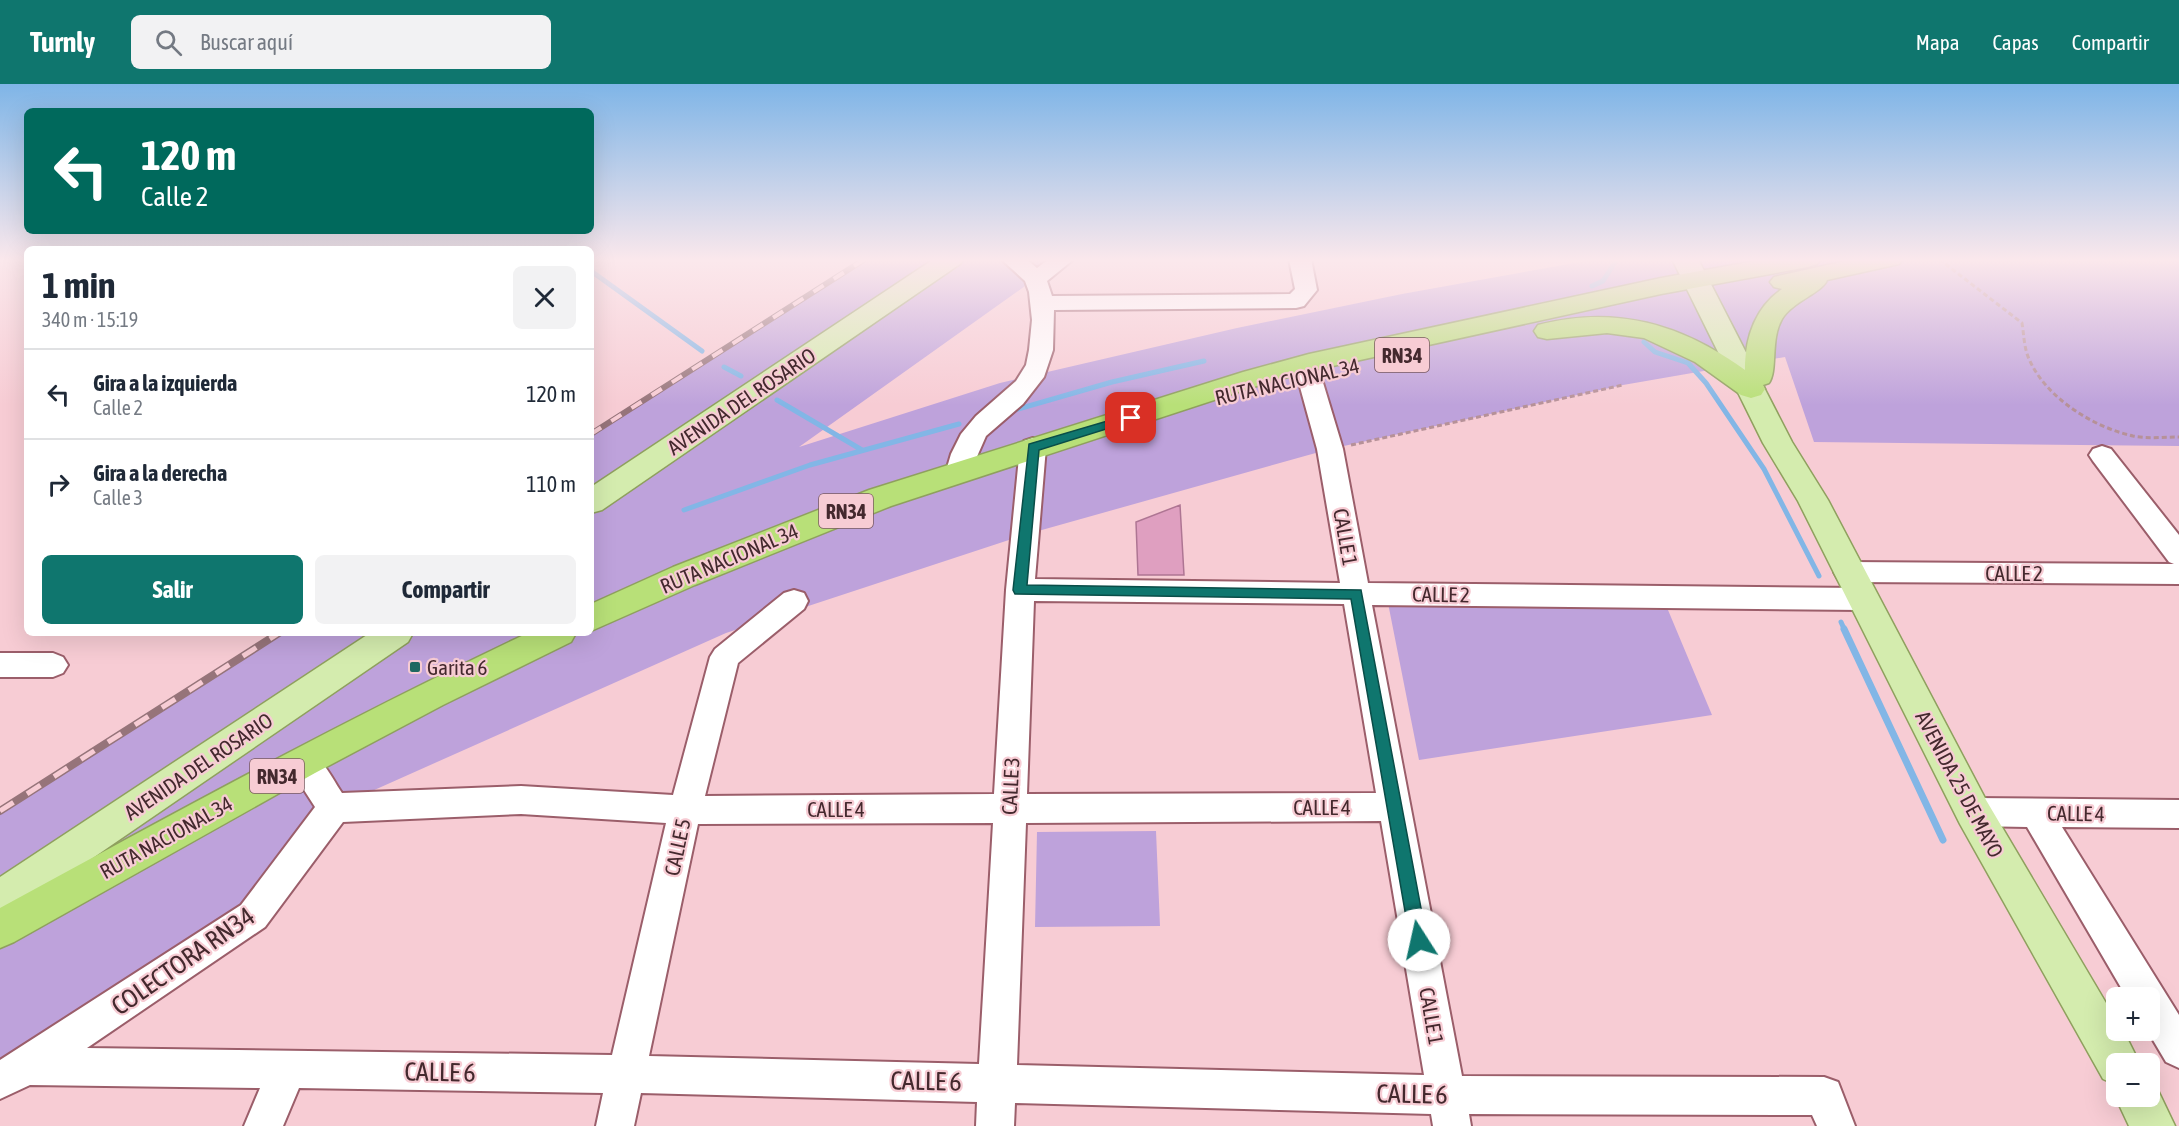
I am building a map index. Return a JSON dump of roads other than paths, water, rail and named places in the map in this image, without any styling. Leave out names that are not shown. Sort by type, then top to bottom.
[{"type":"highway","name":"RUTA NACIONAL 34","points":[[594,617],[684,576],[798,529],[1033,447],[1252,378],[1309,363],[1564,308]]},
{"type":"highway","name":"RUTA NACIONAL 34","points":[[1109,423],[1309,376],[1495,338],[1599,308]]},
{"type":"highway","name":"RN34","points":[[1495,338],[1589,325],[1630,327],[1694,349],[1726,369],[1755,383],[1760,348],[1769,316],[1775,308]]},
{"type":"highway","name":"RUTA NACIONAL 34","points":[[0,929],[302,762],[431,694],[553,636]]},
{"type":"main road","name":"AVENIDA DEL ROSARIO","points":[[594,500],[879,308]]},
{"type":"main road","name":"AVENIDA 25 DE MAYO","points":[[1716,308],[1755,383],[1778,443],[1813,500],[1973,812],[2112,1053]]},
{"type":"main road","name":"AVENIDA DEL ROSARIO","points":[[0,899],[392,636]]},
{"type":"main road","points":[[2143,1107],[2153,1126]]},
{"type":"street","points":[[959,471],[963,450],[978,427],[1027,386],[1040,360],[1044,329],[1042,308]]},
{"type":"street","name":"CALLE 1","points":[[1309,376],[1330,449],[1450,1111]]},
{"type":"street","name":"CALLE 3","points":[[995,1126],[1020,590],[1033,447]]},
{"type":"street","points":[[2102,455],[2179,555]]},
{"type":"street","name":"CALLE 2","points":[[1020,590],[1356,594],[1855,585],[2179,574]]},
{"type":"street","name":"CALLE 5","points":[[615,1126],[685,810],[725,657],[794,601]]},
{"type":"street","points":[[0,665],[53,665]]},
{"type":"street","points":[[302,762],[334,808]]},
{"type":"street","name":"CALLE 4","points":[[334,808],[521,800],[685,810],[1395,807]]},
{"type":"street","name":"COLECTORA RN34","points":[[14,1073],[254,916],[334,808]]},
{"type":"street","name":"CALLE 4","points":[[1973,812],[2179,814]]},
{"type":"street","points":[[2036,813],[2140,987]]},
{"type":"street","points":[[2160,1018],[2179,1049]]},
{"type":"street","points":[[263,1126],[288,1070]]},
{"type":"street","name":"CALLE 6","points":[[14,1073],[288,1070],[627,1074],[998,1083],[1450,1111],[1830,1111]]},
{"type":"waterway","points":[[642,308],[702,351]]},
{"type":"waterway","points":[[1644,342],[1655,352],[1688,363],[1706,383],[1764,469],[1819,576]]},
{"type":"waterway","points":[[1011,411],[1112,382],[1204,361]]},
{"type":"waterway","points":[[724,367],[741,376]]},
{"type":"waterway","points":[[777,400],[862,450]]},
{"type":"waterway","points":[[684,510],[810,465],[959,424]]},
{"type":"waterway","points":[[1841,622],[1845,631]]},
{"type":"waterway","points":[[1844,629],[1943,840]]},
{"type":"railway","points":[[594,432],[789,308]]},
{"type":"railway","points":[[0,811],[274,636]]},
{"type":"place","name":"Garita 6","points":[[415,667]]}]
